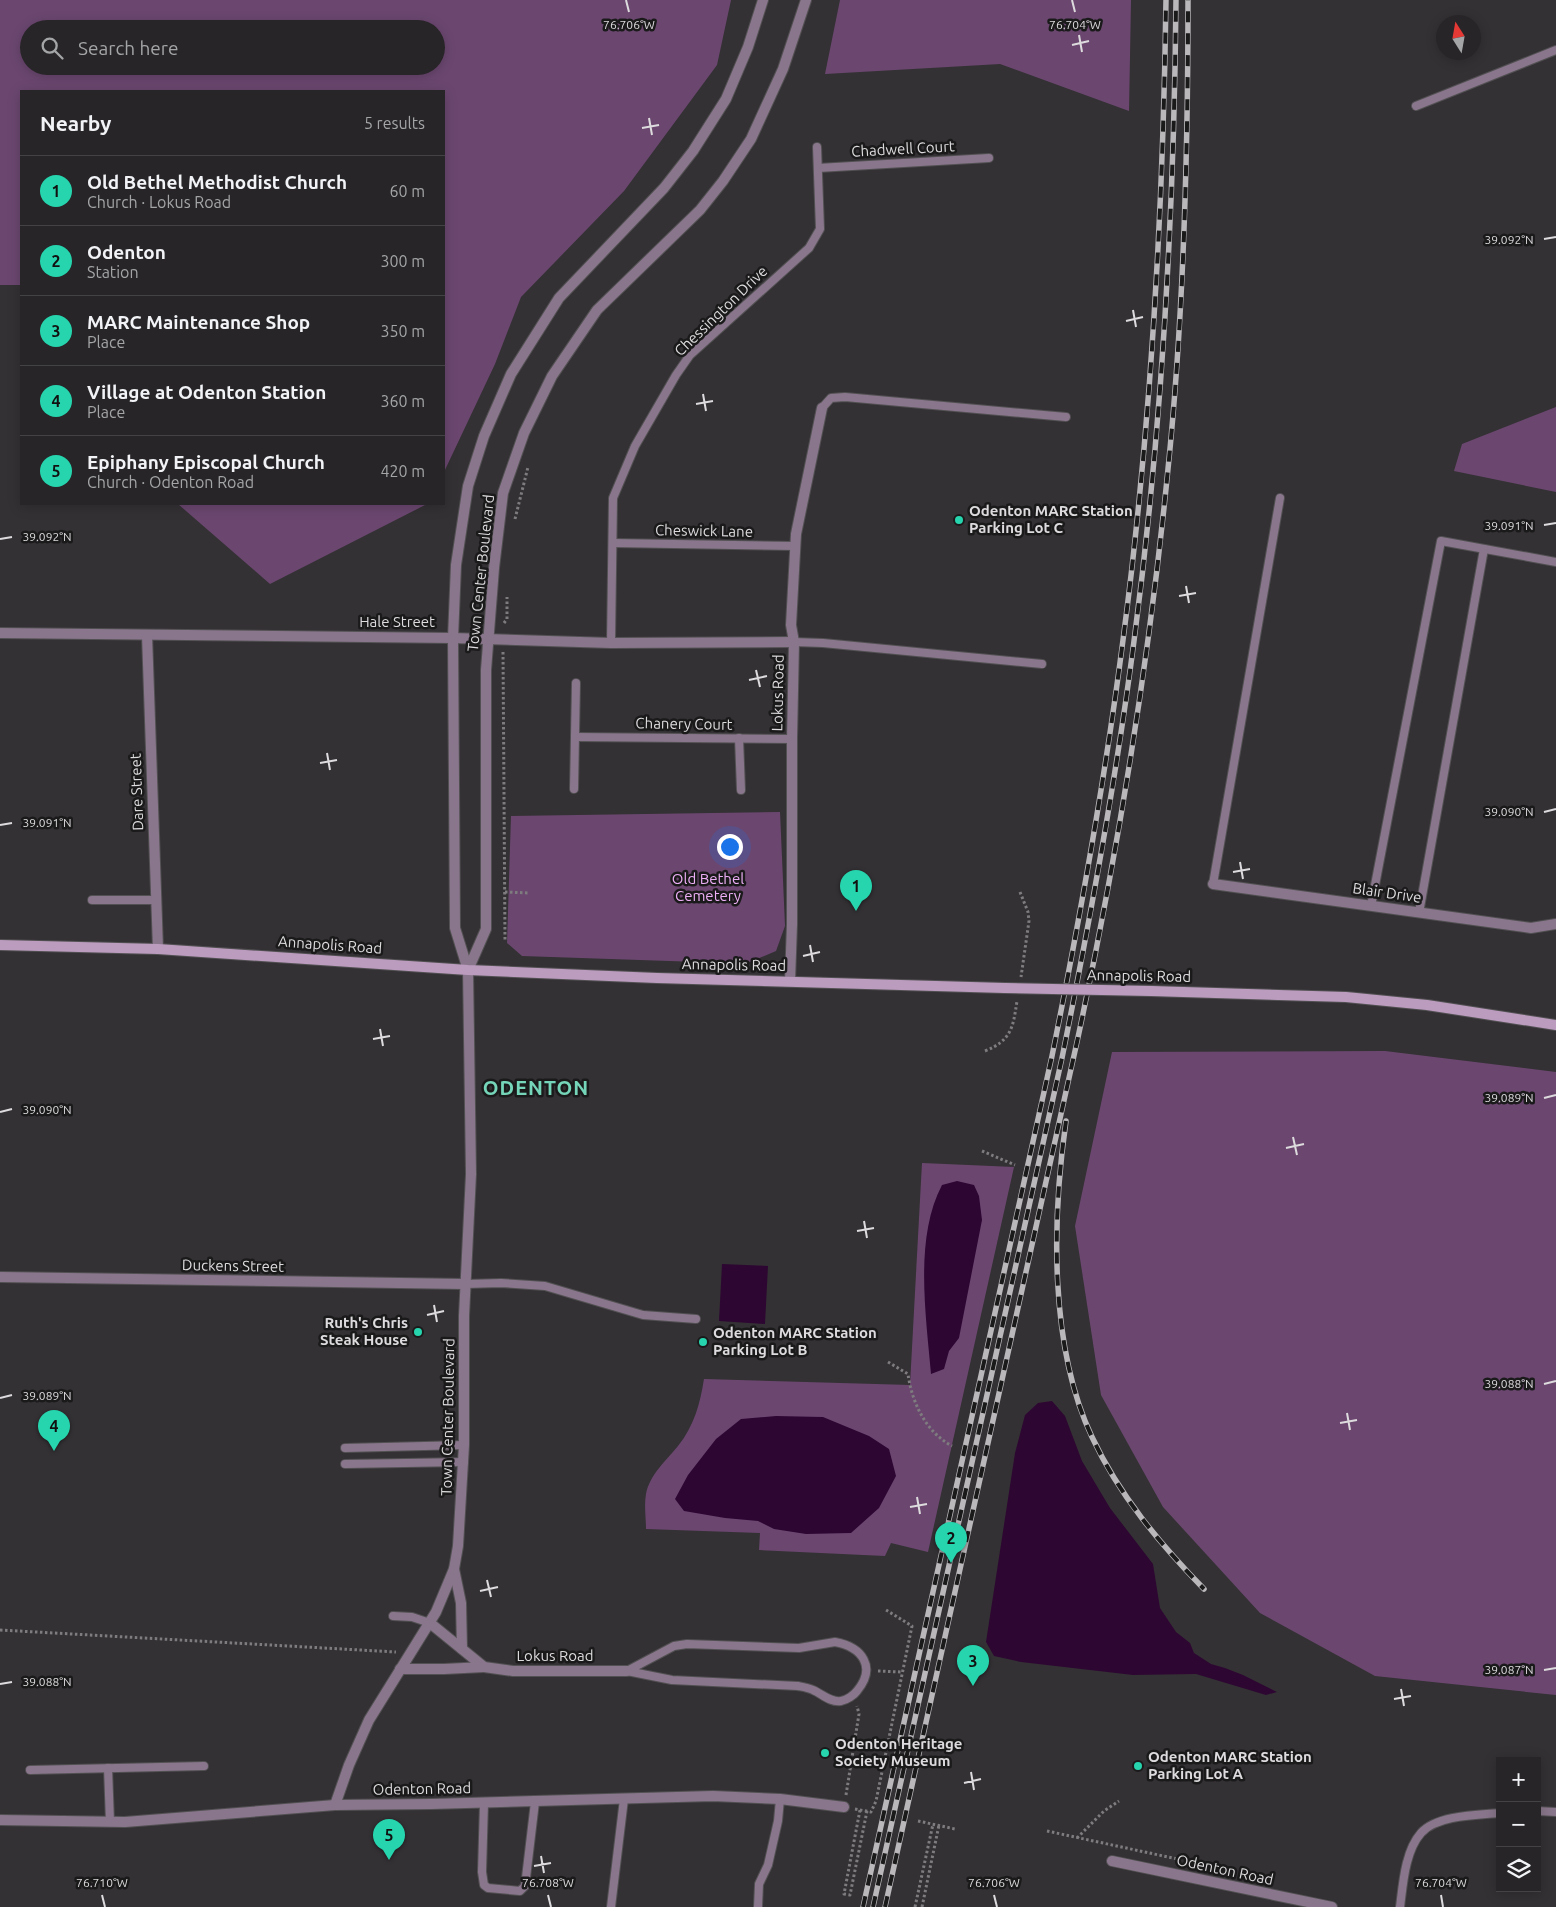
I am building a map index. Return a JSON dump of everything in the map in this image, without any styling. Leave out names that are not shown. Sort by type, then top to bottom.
[{"type":"main road","name":"Annapolis Road","points":[[0,944],[158,949],[468,970],[657,978],[1346,997],[1427,1004],[1556,1025]]},
{"type":"street","name":"Town Center Boulevard","points":[[335,1805],[369,1720],[430,1623],[445,1592],[454,1570],[458,1546],[464,1462],[465,1284],[471,1174],[468,970],[454,928],[453,638],[456,565],[468,486],[484,436],[511,374],[559,298],[664,188],[693,151],[726,100],[748,47],[763,0]]},
{"type":"street","name":"Town Center Boulevard","points":[[468,970],[486,929],[486,670],[494,568],[504,493],[524,433],[552,376],[597,310],[700,210],[723,181],[750,139],[783,68],[806,0]]},
{"type":"street","name":"Lokus Road","points":[[790,981],[794,642],[791,625],[796,546],[811,457],[822,408]]},
{"type":"street","name":"Hale Street","points":[[0,633],[453,638],[611,643],[794,642]]},
{"type":"street","name":"Dare Street","points":[[147,635],[158,949]]},
{"type":"street","name":"Blair Drive","points":[[1213,884],[1531,928],[1556,924]]},
{"type":"street","name":"Duckens Street","points":[[0,1277],[465,1284]]},
{"type":"street","points":[[454,1570],[461,1603],[462,1649]]},
{"type":"street","name":"Lokus Road","points":[[430,1623],[484,1667]]},
{"type":"street","name":"Lokus Road","points":[[400,1669],[484,1667],[513,1672],[627,1671]]},
{"type":"street","name":"Odenton Road","points":[[0,1820],[125,1822],[335,1805],[535,1802],[713,1796],[780,1799],[844,1808]]},
{"type":"street","name":"Odenton Road","points":[[1112,1861],[1332,1907]]},
{"type":"lane","points":[[1416,106],[1556,50]]},
{"type":"lane","name":"Chessington Drive","points":[[611,643],[613,498],[634,446],[690,355],[809,248],[820,229],[817,147]]},
{"type":"lane","name":"Chadwell Court","points":[[818,168],[989,158]]},
{"type":"lane","points":[[822,408],[831,398],[845,397],[1066,417]]},
{"type":"lane","points":[[1213,884],[1280,498]]},
{"type":"lane","points":[[1372,906],[1441,541],[1556,562]]},
{"type":"lane","name":"Cheswick Lane","points":[[613,543],[796,546]]},
{"type":"lane","points":[[1419,913],[1484,549]]},
{"type":"lane","points":[[794,642],[1042,664]]},
{"type":"lane","points":[[574,789],[576,683]]},
{"type":"lane","name":"Chanery Court","points":[[575,736],[792,738]]},
{"type":"lane","points":[[739,738],[741,790]]},
{"type":"lane","points":[[92,900],[156,900]]},
{"type":"lane","points":[[465,1284],[500,1283],[545,1286],[643,1315],[696,1319]]},
{"type":"lane","points":[[345,1448],[464,1445]]},
{"type":"lane","points":[[345,1464],[464,1462]]},
{"type":"lane","points":[[393,1616],[412,1616],[430,1623]]},
{"type":"lane","points":[[835,1642],[847,1645],[858,1652],[867,1670],[862,1686],[854,1695],[842,1701],[829,1699],[813,1690],[798,1686],[672,1680],[627,1671],[674,1646],[687,1644],[799,1648],[835,1642]]},
{"type":"lane","points":[[30,1770],[204,1766]]},
{"type":"lane","points":[[108,1768],[110,1822]]},
{"type":"lane","points":[[611,1907],[624,1799]]},
{"type":"lane","points":[[758,1907],[759,1884],[768,1866],[778,1821],[780,1799]]},
{"type":"lane","points":[[484,1803],[482,1872],[484,1885],[488,1888],[520,1891],[525,1886],[535,1802]]},
{"type":"lane","points":[[1541,1811],[1556,1812]]},
{"type":"lane","points":[[1400,1907],[1403,1880],[1411,1850],[1422,1832],[1437,1823],[1458,1817],[1496,1813]]},
{"type":"path","points":[[513,527],[528,466]]},
{"type":"path","points":[[504,623],[507,618],[507,591]]},
{"type":"path","points":[[503,651],[505,941]]},
{"type":"path","points":[[505,892],[530,894]]},
{"type":"path","points":[[1020,892],[1028,912],[1029,921],[1024,958]]},
{"type":"path","points":[[985,1051],[999,1045],[1013,1026]]},
{"type":"path","points":[[982,1150],[1015,1165]]},
{"type":"path","points":[[888,1362],[908,1374],[913,1395],[923,1417],[934,1432],[952,1446]]},
{"type":"path","points":[[854,1695],[859,1714],[844,1808],[871,1812],[876,1801],[912,1626],[886,1610]]},
{"type":"path","points":[[0,1630],[396,1652]]},
{"type":"path","points":[[867,1670],[902,1672]]},
{"type":"path","points":[[1077,1838],[1104,1810],[1119,1801]]},
{"type":"path","points":[[860,1810],[844,1894],[850,1895],[866,1811]]},
{"type":"path","points":[[918,1821],[955,1828]]},
{"type":"path","points":[[915,1907],[933,1824]]},
{"type":"path","points":[[922,1907],[939,1825]]},
{"type":"green space","points":[[0,0],[731,0],[717,65],[624,191],[521,297],[495,364],[445,470],[445,90],[20,90],[20,285],[0,285]]},
{"type":"green space","points":[[840,0],[1131,0],[1129,111],[1000,64],[825,74]]},
{"type":"green space","points":[[1556,407],[1556,492],[1454,471],[1462,444]]},
{"type":"green space","points":[[179,505],[425,505],[270,584]]},
{"type":"green space","name":"Old Bethel Cemetery","points":[[780,812],[785,926],[776,951],[750,962],[699,962],[522,956],[507,943],[511,816]]},
{"type":"green space","points":[[1385,1051],[1556,1072],[1556,1695],[1375,1676],[1260,1613],[1163,1507],[1101,1395],[1075,1226],[1112,1052]]},
{"type":"green space","points":[[922,1163],[1014,1167],[928,1552],[891,1543],[885,1556],[759,1550],[760,1533],[646,1529],[645,1503],[648,1487],[655,1474],[688,1431],[701,1397],[704,1379],[910,1385]]},
{"type":"shaded area","points":[[957,1181],[974,1185],[979,1196],[982,1220],[959,1338],[949,1351],[944,1369],[931,1374],[924,1277],[928,1229],[933,1206],[942,1185]]},
{"type":"shaded area","points":[[722,1264],[768,1266],[765,1324],[719,1321]]},
{"type":"shaded area","points":[[1052,1401],[1065,1416],[1082,1461],[1110,1508],[1153,1564],[1160,1608],[1176,1632],[1190,1643],[1194,1653],[1211,1664],[1243,1675],[1277,1692],[1266,1695],[1196,1674],[1133,1675],[1021,1662],[994,1656],[986,1642],[1015,1453],[1025,1415],[1038,1403]]},
{"type":"shaded area","points":[[776,1416],[823,1417],[869,1436],[889,1449],[896,1476],[879,1508],[851,1533],[806,1534],[774,1529],[758,1521],[684,1511],[675,1499],[688,1475],[716,1439],[741,1419]]},
{"type":"railway","points":[[863,1907],[1052,1056],[1100,797],[1133,560],[1148,401],[1162,160],[1166,0]]},
{"type":"railway","points":[[873,1907],[1062,1058],[1111,798],[1144,561],[1159,401],[1173,161],[1176,0]]},
{"type":"railway","points":[[885,1907],[1077,1042],[1106,899],[1131,757],[1152,613],[1168,469],[1178,352],[1184,235],[1188,0]]},
{"type":"railway","points":[[1066,1121],[1058,1199],[1058,1282],[1061,1323],[1068,1363],[1078,1401],[1092,1437],[1128,1499],[1156,1536],[1204,1589]]},
{"type":"place","name":"Odenton MARC Station Parking Lot C","points":[[959,520]]},
{"type":"place","name":"Old Bethel Methodist Church","points":[[856,911]]},
{"type":"place","name":"Ruth's Chris Steak House","points":[[418,1332]]},
{"type":"place","name":"Odenton MARC Station Parking Lot B","points":[[703,1342]]},
{"type":"place","name":"Village at Odenton Station","points":[[54,1451]]},
{"type":"place","name":"Odenton","points":[[951,1563]]},
{"type":"place","name":"MARC Maintenance Shop","points":[[973,1686]]},
{"type":"place","name":"Odenton Heritage Society Museum","points":[[825,1753]]},
{"type":"place","name":"Odenton MARC Station Parking Lot A","points":[[1138,1766]]},
{"type":"place","name":"Epiphany Episcopal Church","points":[[389,1860]]},
{"type":"district","name":"ODENTON","points":[[536,1088]]}]
